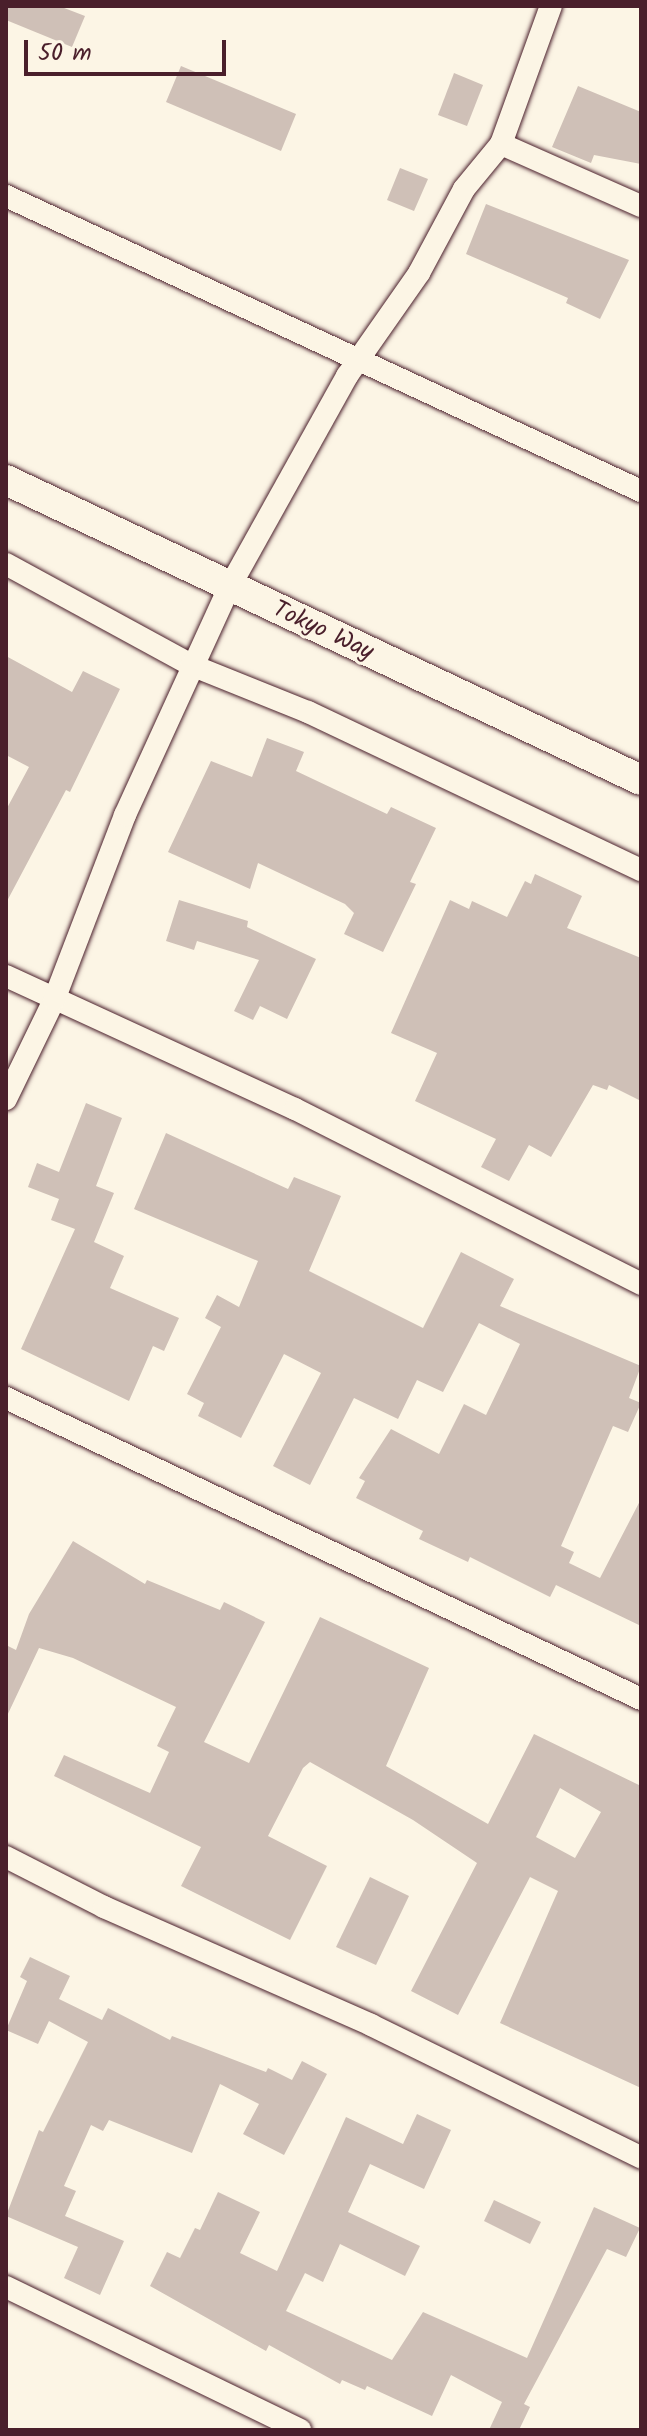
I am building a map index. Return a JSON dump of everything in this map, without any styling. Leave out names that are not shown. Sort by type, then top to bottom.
[{"type":"main road","name":"Tokyo Way","points":[[6,480],[641,780]]},
{"type":"street","points":[[6,1099],[54,1000],[125,815],[191,665],[229,588],[357,360],[419,273],[464,189],[501,144],[551,6]]},
{"type":"street","points":[[501,144],[641,206]]},
{"type":"street","points":[[6,196],[641,491]]},
{"type":"street","points":[[6,564],[191,665],[308,712],[641,870]]},
{"type":"street","points":[[6,976],[295,1109],[641,1284]]},
{"type":"street","points":[[6,1398],[641,1699]]},
{"type":"street","points":[[6,1857],[104,1907],[371,2025],[641,2157]]},
{"type":"street","points":[[6,2287],[277,2425],[300,2430]]},
{"type":"building","points":[[6,6],[59,6],[85,16],[72,47],[6,20]]},
{"type":"building","points":[[181,66],[296,114],[281,151],[166,102]]},
{"type":"building","points":[[454,73],[483,85],[467,126],[438,115]]},
{"type":"building","points":[[578,86],[641,112],[641,164],[594,155],[591,163],[552,147]]},
{"type":"building","points":[[400,168],[428,179],[414,211],[387,200]]},
{"type":"building","points":[[486,204],[629,260],[600,319],[566,303],[568,298],[466,254]]},
{"type":"building","points":[[6,656],[72,692],[83,671],[120,689],[70,792],[66,790],[6,903],[6,810],[29,767],[6,755]]},
{"type":"building","points":[[267,738],[304,752],[296,771],[387,814],[391,807],[436,828],[410,882],[416,884],[383,952],[344,934],[354,913],[345,904],[258,863],[250,889],[168,852],[211,761],[252,777]]},
{"type":"building","points":[[535,874],[582,896],[567,928],[641,958],[641,1101],[609,1085],[607,1090],[593,1085],[551,1157],[529,1145],[509,1181],[481,1167],[496,1139],[415,1101],[437,1053],[391,1033],[450,900],[469,909],[472,901],[507,917],[525,881],[531,884]]},
{"type":"building","points":[[179,900],[248,921],[247,927],[316,959],[287,1019],[260,1006],[253,1020],[234,1011],[259,960],[197,941],[194,950],[166,941]]},
{"type":"building","points":[[86,1103],[122,1118],[96,1186],[114,1193],[94,1242],[124,1256],[110,1288],[179,1318],[164,1351],[153,1346],[129,1401],[21,1349],[75,1229],[51,1220],[59,1199],[28,1187],[37,1163],[59,1172]]},
{"type":"building","points":[[166,1133],[288,1189],[294,1177],[341,1196],[309,1271],[423,1328],[461,1252],[514,1279],[500,1306],[641,1366],[629,1398],[641,1403],[628,1432],[613,1426],[561,1546],[574,1552],[569,1563],[600,1578],[641,1499],[641,1626],[556,1585],[550,1597],[470,1557],[468,1562],[419,1539],[423,1531],[356,1498],[365,1481],[359,1478],[391,1429],[439,1454],[464,1404],[486,1415],[520,1344],[479,1323],[443,1392],[417,1380],[398,1419],[354,1398],[310,1485],[273,1466],[321,1373],[284,1354],[241,1438],[198,1416],[204,1403],[187,1394],[221,1327],[205,1318],[217,1295],[239,1307],[258,1261],[134,1209]]},
{"type":"building","points":[[73,1541],[145,1584],[147,1580],[220,1610],[224,1602],[265,1622],[204,1742],[249,1763],[320,1617],[429,1668],[386,1766],[488,1824],[534,1734],[641,1786],[641,2088],[500,2023],[558,1891],[530,1877],[458,2015],[411,1991],[477,1863],[413,1820],[310,1762],[303,1768],[268,1836],[327,1866],[290,1940],[181,1886],[201,1847],[54,1776],[64,1755],[150,1793],[169,1752],[157,1746],[176,1707],[73,1658],[39,1648],[6,1718],[6,1645],[16,1650],[29,1614]],"holes":[[[560,1788],[601,1812],[575,1858],[536,1837]]]},
{"type":"building","points":[[370,1877],[409,1896],[376,1965],[336,1947]]},
{"type":"building","points":[[30,1957],[70,1976],[59,1999],[102,2020],[108,2008],[170,2040],[172,2036],[266,2072],[268,2068],[292,2080],[302,2061],[327,2074],[284,2155],[243,2134],[259,2104],[220,2084],[192,2153],[109,2120],[103,2131],[91,2125],[64,2186],[76,2191],[65,2216],[124,2241],[100,2295],[64,2278],[78,2247],[6,2216],[39,2130],[43,2132],[88,2042],[49,2021],[38,2044],[6,2030],[27,1981],[20,1977]]},
{"type":"building","points":[[417,2114],[451,2130],[424,2189],[370,2164],[348,2212],[420,2246],[405,2276],[340,2244],[323,2282],[305,2273],[286,2311],[392,2360],[423,2312],[527,2358],[594,2207],[640,2228],[626,2257],[607,2249],[524,2404],[530,2407],[519,2430],[489,2430],[502,2402],[451,2375],[432,2416],[367,2386],[365,2390],[342,2380],[340,2384],[269,2345],[266,2351],[150,2286],[167,2252],[180,2258],[195,2228],[200,2230],[218,2192],[260,2212],[240,2253],[277,2271],[346,2117],[403,2144]]},
{"type":"building","points":[[494,2200],[541,2222],[530,2244],[484,2221]]}]
